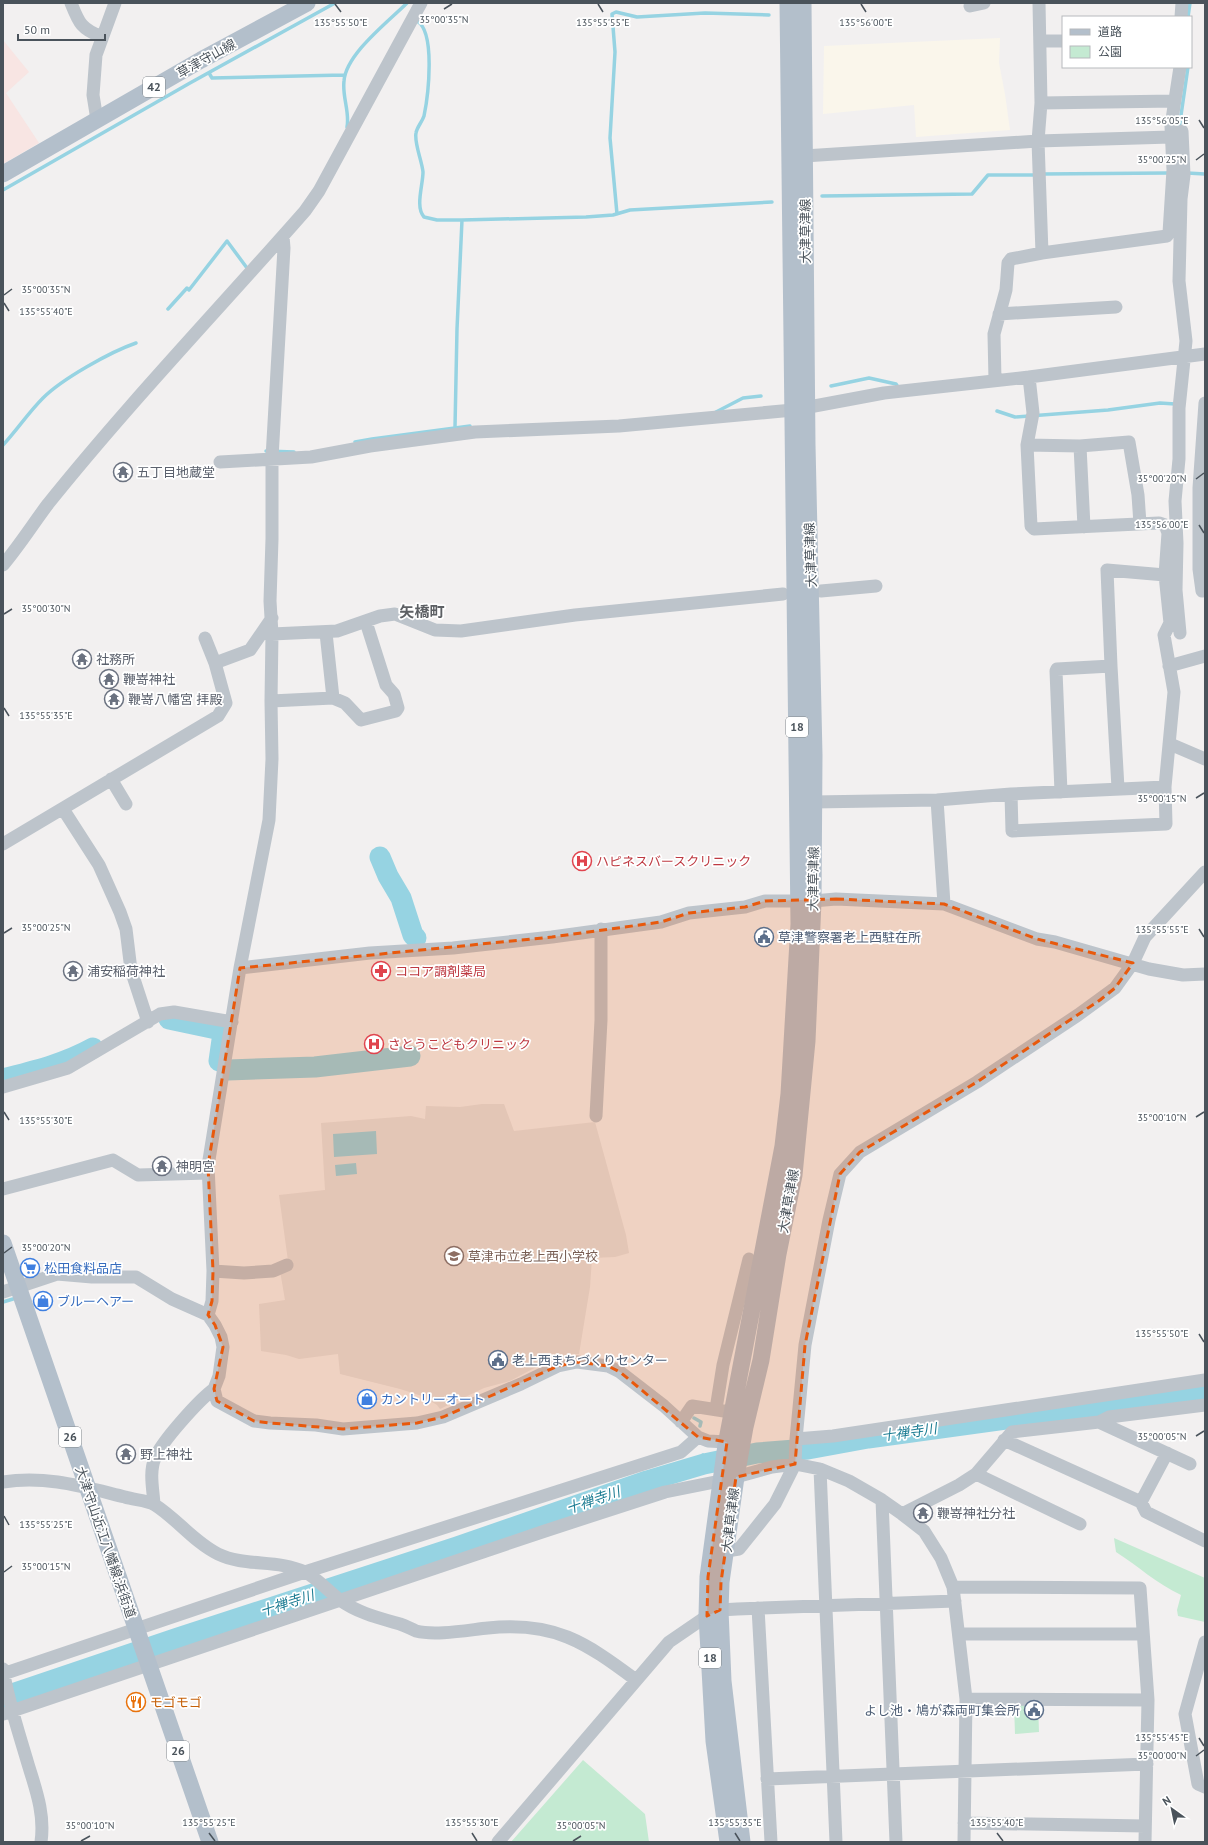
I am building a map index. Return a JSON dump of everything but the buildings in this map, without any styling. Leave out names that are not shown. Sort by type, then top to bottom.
[{"type":"main road","name":"草津守山線","points":[[3,174],[288,8],[307,3]]},
{"type":"main road","name":"大津草津線","points":[[728,1842],[714,1741],[714,1613],[721,1582],[733,1412],[763,1256],[788,1109],[797,976],[806,901],[814,802],[800,409],[788,3]]},
{"type":"main road","name":"大津草津線","points":[[732,1442],[761,1360],[778,1254],[794,1175],[807,1041],[800,409],[804,156],[803,3]]},
{"type":"main road","name":"大津守山近江八幡線;浜街道","points":[[3,1243],[210,1842]]},
{"type":"main road","name":"大津草津線","points":[[714,1613],[742,1842]]},
{"type":"street","points":[[71,3],[83,27],[88,32],[102,37]]},
{"type":"street","points":[[97,120],[93,73],[96,55],[115,3]]},
{"type":"street","points":[[3,565],[48,505],[85,460],[206,321],[283,236],[319,191],[421,3]]},
{"type":"street","points":[[970,6],[984,3]]},
{"type":"street","points":[[1039,3],[1040,103],[1038,141],[1042,253]]},
{"type":"street","points":[[1181,16],[1182,3]]},
{"type":"street","points":[[1040,41],[1062,41]]},
{"type":"street","points":[[1180,68],[1171,126],[1176,134],[1173,170],[1179,281],[1186,341],[1186,356],[1179,408],[1179,459],[1175,501],[1177,543],[1176,590],[1180,633]]},
{"type":"street","points":[[1040,103],[1174,101]]},
{"type":"street","points":[[804,156],[1176,134]]},
{"type":"street","points":[[995,380],[994,334],[1006,290],[1008,263],[1011,260],[1042,253],[1167,236],[1176,205]]},
{"type":"street","points":[[208,1315],[212,1301],[213,1271],[208,1172],[240,968],[268,820],[272,760],[272,618],[270,601],[272,458],[284,248],[283,236]]},
{"type":"street","points":[[999,314],[1116,307]]},
{"type":"street","points":[[220,462],[311,457],[370,446],[475,432],[619,426],[800,409],[884,393],[1029,377],[1205,354]]},
{"type":"street","points":[[1011,794],[1012,831],[1166,824],[1165,787],[1174,692],[1164,635],[1170,623],[1165,575],[1168,532],[1165,525],[1159,523],[1034,529],[1032,526],[1026,445],[1033,413],[1029,377]]},
{"type":"street","points":[[1205,408],[1200,488],[1199,569],[1202,591],[1205,590]]},
{"type":"street","points":[[1026,445],[1080,446],[1129,442],[1138,495],[1140,524]]},
{"type":"street","points":[[1080,446],[1084,527]]},
{"type":"street","points":[[1118,788],[1107,570],[1165,575]]},
{"type":"street","points":[[821,591],[876,586]]},
{"type":"street","points":[[272,634],[326,633],[350,628],[380,616],[395,614],[435,630],[461,631],[576,615],[783,594]]},
{"type":"street","points":[[215,663],[250,650],[272,618]]},
{"type":"street","points":[[271,702],[332,698],[345,703],[361,720],[396,711],[398,708],[394,694],[386,685],[366,622]]},
{"type":"street","points":[[326,633],[332,698]]},
{"type":"street","points":[[3,844],[218,716],[226,703],[215,663],[205,638]]},
{"type":"street","points":[[1169,666],[1205,656]]},
{"type":"street","points":[[1061,792],[1056,671],[1057,669],[1111,666]]},
{"type":"street","points":[[1170,744],[1205,759]]},
{"type":"street","points":[[111,779],[126,804]]},
{"type":"street","points":[[814,802],[937,800],[1011,794],[1165,787]]},
{"type":"street","points":[[937,800],[944,904]]},
{"type":"street","points":[[63,809],[99,865],[120,912],[126,929],[131,970],[148,1022]]},
{"type":"street","points":[[733,1550],[738,1549],[775,1504],[795,1464],[805,1345],[828,1220],[840,1174],[860,1152],[976,1082],[1116,988],[1133,963],[1145,937],[1205,872]]},
{"type":"street","points":[[240,968],[370,953],[487,945],[661,922],[689,913],[745,907],[764,901],[836,899],[903,903],[928,902],[944,904],[1037,939],[1055,942],[1133,963],[1149,969],[1183,975],[1205,974]]},
{"type":"street","points":[[596,1116],[601,1020],[601,929]]},
{"type":"street","points":[[3,1086],[68,1068],[160,1014],[174,1012],[232,1022]]},
{"type":"street","points":[[3,1189],[113,1160],[138,1175],[208,1172]]},
{"type":"street","points":[[716,1410],[723,1365],[749,1259]]},
{"type":"street","points":[[213,1271],[244,1273],[273,1271],[287,1265]]},
{"type":"street","points":[[3,1292],[57,1274],[92,1277],[136,1277],[172,1299],[208,1315],[218,1331],[223,1347],[219,1376],[214,1389],[204,1396],[175,1429],[155,1457],[152,1472],[154,1504]]},
{"type":"street","points":[[214,1389],[217,1401],[221,1405],[254,1421],[270,1424],[316,1425],[343,1429],[372,1427],[417,1423],[443,1417],[521,1384],[558,1366],[577,1362],[608,1366],[620,1372],[664,1406],[698,1437],[708,1441],[732,1442]]},
{"type":"street","points":[[796,1439],[832,1436],[1205,1380]]},
{"type":"street","points":[[1009,1434],[1099,1422],[1109,1417],[1205,1405]]},
{"type":"street","points":[[680,1422],[692,1406],[733,1412]]},
{"type":"street","points":[[902,1514],[959,1485],[976,1474],[1009,1434],[1009,1410]]},
{"type":"street","points":[[1099,1422],[1190,1464]]},
{"type":"street","points":[[1009,1434],[1141,1502],[1146,1512],[1205,1542]]},
{"type":"street","points":[[41,1842],[43,1826],[41,1806],[9,1711],[4,1673],[680,1452],[698,1437]]},
{"type":"street","points":[[1141,1502],[1167,1453]]},
{"type":"street","points":[[9,1711],[338,1599],[665,1492],[729,1476],[795,1464],[820,1469],[849,1481],[882,1500],[924,1531],[941,1558],[953,1587],[966,1699],[964,1842]]},
{"type":"street","points":[[820,1469],[836,1842]]},
{"type":"street","points":[[976,1474],[1080,1524]]},
{"type":"street","points":[[3,1482],[26,1480],[64,1482],[154,1504],[208,1549],[227,1558],[252,1563],[279,1564],[307,1574],[338,1599],[372,1617],[418,1631],[437,1632],[527,1626],[556,1632],[583,1644],[636,1680]]},
{"type":"street","points":[[882,1500],[896,1842]]},
{"type":"street","points":[[953,1587],[1140,1588],[1148,1700],[1145,1842]]},
{"type":"street","points":[[498,1842],[669,1642],[714,1613],[758,1608],[955,1600]]},
{"type":"street","points":[[758,1608],[771,1842]]},
{"type":"street","points":[[959,1634],[1144,1634]]},
{"type":"street","points":[[1205,1642],[1185,1717],[1198,1784],[1205,1787]]},
{"type":"street","points":[[966,1699],[1148,1700]]},
{"type":"street","points":[[767,1779],[1147,1764]]},
{"type":"street","points":[[964,1824],[1145,1826]]},
{"type":"highlighted area","points":[[836,899],[944,904],[1037,939],[1133,963],[1115,988],[1100,1000],[977,1082],[860,1152],[840,1174],[805,1345],[795,1464],[736,1477],[721,1582],[720,1610],[707,1616],[708,1577],[727,1442],[698,1437],[620,1372],[608,1366],[577,1362],[558,1366],[443,1417],[417,1423],[343,1429],[270,1423],[254,1421],[217,1401],[214,1389],[223,1347],[215,1325],[208,1315],[212,1301],[213,1271],[208,1166],[240,968],[552,937],[661,922],[689,913],[745,907],[765,901]]},
{"type":"shaded area","points":[[1000,38],[999,63],[1010,130],[916,137],[914,105],[823,114],[824,46]]},
{"type":"shaded area","points":[[3,40],[29,72],[6,93],[39,143],[3,164]]},
{"type":"shaded area","name":"草津市立老上西小学校","points":[[482,1104],[504,1104],[514,1131],[595,1122],[626,1235],[629,1253],[615,1257],[592,1258],[590,1287],[579,1354],[553,1358],[510,1381],[484,1388],[440,1409],[437,1405],[422,1396],[340,1374],[338,1354],[299,1359],[286,1355],[261,1351],[259,1304],[285,1300],[280,1271],[288,1261],[279,1195],[325,1190],[321,1123],[411,1116],[425,1119],[426,1106],[460,1107]]},
{"type":"green space","points":[[1114,1538],[1205,1578],[1205,1622],[1178,1616],[1177,1610],[1181,1595],[1172,1591],[1116,1552]]},
{"type":"green space","points":[[1038,1703],[1039,1732],[1015,1734],[1014,1705]]},
{"type":"green space","points":[[583,1760],[645,1814],[649,1842],[511,1842]]},
{"type":"water","points":[[376,1131],[377,1154],[334,1157],[333,1134]]},
{"type":"water","points":[[356,1163],[357,1174],[336,1176],[335,1165]]},
{"type":"waterway","points":[[3,190],[190,83],[335,3]]},
{"type":"waterway","points":[[347,127],[348,116],[344,93],[344,81],[352,60],[369,39],[407,3]]},
{"type":"waterway","points":[[1188,16],[1190,3]]},
{"type":"waterway","points":[[617,214],[610,138],[615,52],[612,14],[616,12],[637,17],[705,13],[769,15]]},
{"type":"waterway","points":[[417,21],[423,27],[427,38],[429,51],[429,80],[424,116],[416,133],[417,147],[423,172],[420,196],[421,213],[424,217],[437,220],[462,220]]},
{"type":"waterway","points":[[1179,129],[1188,68]]},
{"type":"waterway","points":[[209,73],[212,78],[344,75]]},
{"type":"waterway","points":[[1042,174],[1167,173]]},
{"type":"waterway","points":[[1187,173],[1205,174]]},
{"type":"waterway","points":[[822,196],[972,194],[988,175],[1036,175]]},
{"type":"waterway","points":[[455,427],[457,329],[462,220],[586,217],[613,215],[630,210],[772,202]]},
{"type":"waterway","points":[[168,309],[187,288],[189,290],[227,241],[247,268]]},
{"type":"waterway","points":[[3,445],[43,398],[51,391],[87,367],[125,347],[136,343]]},
{"type":"waterway","points":[[831,386],[869,378],[896,384],[900,387]]},
{"type":"waterway","points":[[716,412],[743,398],[761,396]]},
{"type":"waterway","points":[[997,411],[1015,417],[1108,410],[1160,403],[1175,404]]},
{"type":"waterway","points":[[355,442],[470,426]]},
{"type":"waterway","points":[[266,451],[294,452]]},
{"type":"waterway","points":[[380,857],[388,876],[401,898],[413,935],[416,938]]},
{"type":"waterway","points":[[169,1019],[221,1030],[223,1033],[219,1061]]},
{"type":"waterway","points":[[3,1079],[60,1063],[93,1048]]},
{"type":"waterway","points":[[228,1070],[315,1067],[410,1056]]},
{"type":"waterway","points":[[3,1302],[13,1299]]},
{"type":"waterway","name":"十禅寺川","points":[[3,1697],[457,1547],[647,1481],[704,1464],[757,1453],[808,1449],[868,1438],[1205,1392]]},
{"type":"waterway","points":[[694,1418],[701,1422],[700,1426]]},
{"type":"waterway","points":[[703,1455],[704,1464]]},
{"type":"place","name":"五丁目地蔵堂","points":[[123,472]]},
{"type":"place","name":"社務所","points":[[82,659]]},
{"type":"place","name":"鞭嵜神社","points":[[109,679]]},
{"type":"place","name":"鞭嵜八幡宮 拝殿","points":[[114,699]]},
{"type":"place","name":"ハピネスバースクリニック","points":[[582,861]]},
{"type":"place","name":"草津警察署老上西駐在所","points":[[764,937]]},
{"type":"place","name":"浦安稲荷神社","points":[[73,971]]},
{"type":"place","name":"ココア調剤薬局","points":[[381,971]]},
{"type":"place","name":"さとうこどもクリニック","points":[[374,1044]]},
{"type":"place","name":"神明宮","points":[[162,1166]]},
{"type":"place","name":"草津市立老上西小学校","points":[[454,1256]]},
{"type":"place","name":"松田食料品店","points":[[30,1268]]},
{"type":"place","name":"ブルーヘアー","points":[[43,1301]]},
{"type":"place","name":"老上西まちづくりセンター","points":[[498,1360]]},
{"type":"place","name":"カントリーオート","points":[[367,1399]]},
{"type":"place","name":"野上神社","points":[[126,1454]]},
{"type":"place","name":"鞭嵜神社分社","points":[[923,1513]]},
{"type":"place","name":"モゴモゴ","points":[[136,1702]]},
{"type":"place","name":"よし池・鳩が森両町集会所","points":[[1034,1710]]},
{"type":"district","name":"矢橋町","points":[[422,612]]}]
